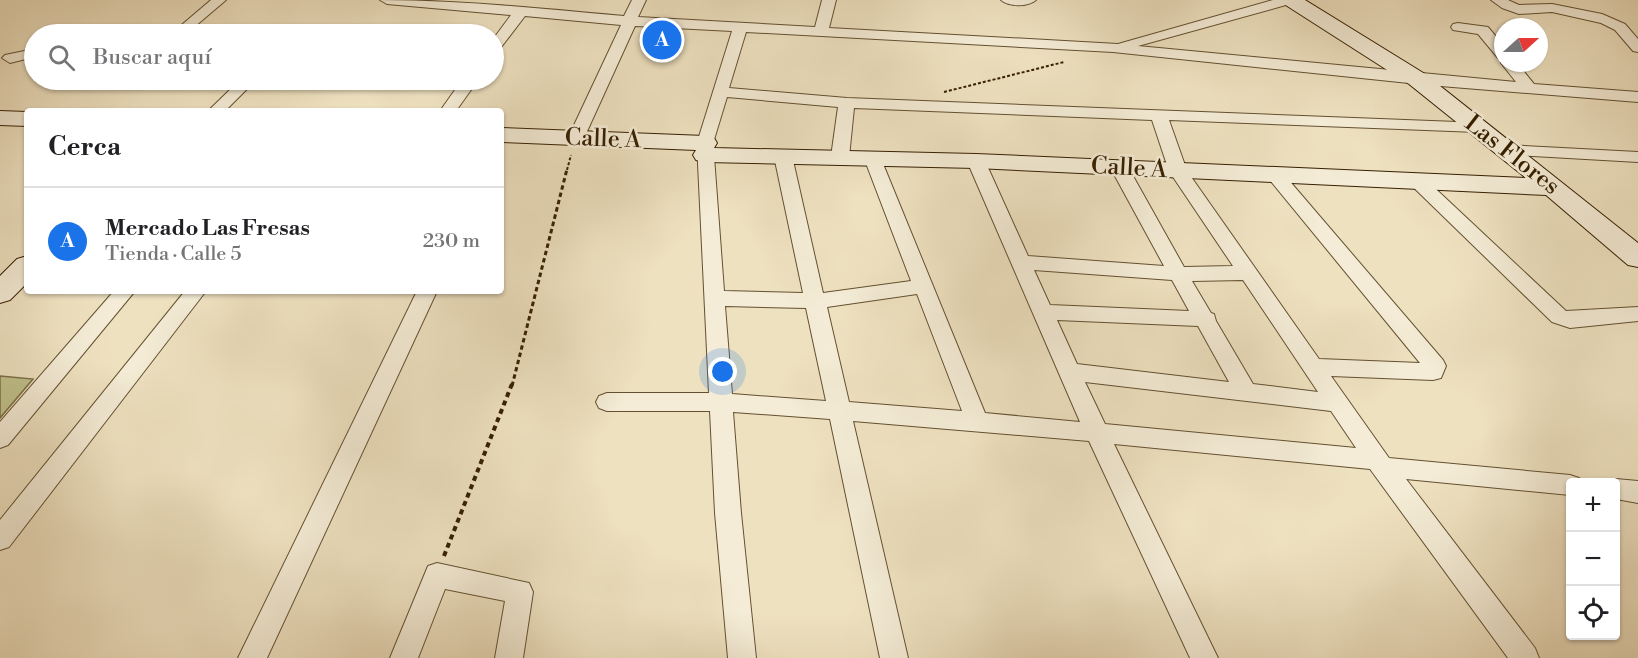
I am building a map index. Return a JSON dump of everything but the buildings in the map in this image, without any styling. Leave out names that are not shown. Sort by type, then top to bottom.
[{"type":"street","points":[[190,24],[219,0]]},
{"type":"street","points":[[387,0],[629,21],[1113,48],[1417,79],[1638,97]]},
{"type":"street","points":[[576,138],[639,0]]},
{"type":"street","points":[[821,32],[829,0]]},
{"type":"street","points":[[1008,0],[1029,0]]},
{"type":"street","points":[[1498,0],[1507,7],[1525,11],[1552,8],[1599,18],[1619,26],[1638,48]]},
{"type":"street","points":[[1113,48],[1283,1]]},
{"type":"street","name":"Las Flores","points":[[1283,1],[1365,51],[1382,57],[1417,79],[1638,258]]},
{"type":"street","points":[[504,34],[522,10]]},
{"type":"street","points":[[741,27],[705,149],[728,513],[742,658]]},
{"type":"street","points":[[1458,27],[1483,30],[1494,44]]},
{"type":"street","points":[[10,58],[24,56]]},
{"type":"street","points":[[1516,72],[1529,88]]},
{"type":"street","points":[[219,108],[238,90]]},
{"type":"street","points":[[450,108],[463,90]]},
{"type":"street","points":[[722,92],[847,103],[1477,127]]},
{"type":"street","points":[[840,157],[847,103]]},
{"type":"street","points":[[1159,115],[1178,171],[1380,464],[1525,658]]},
{"type":"street","points":[[0,118],[24,119]]},
{"type":"street","name":"Calle A","points":[[504,135],[576,138],[783,156],[976,161],[1553,187]]},
{"type":"street","points":[[1505,150],[1638,158]]},
{"type":"street","points":[[783,156],[894,658]]},
{"type":"street","points":[[873,158],[977,420]]},
{"type":"street","points":[[976,161],[1097,433],[1204,658]]},
{"type":"street","points":[[1119,167],[1152,231],[1180,273],[1245,391]]},
{"type":"street","points":[[1275,175],[1435,366],[1433,372],[1313,367]]},
{"type":"street","points":[[1417,181],[1559,317],[1569,320],[1638,314]]},
{"type":"street","points":[[1020,262],[1180,273],[1248,273]]},
{"type":"street","points":[[0,293],[24,269]]},
{"type":"street","points":[[714,298],[814,301],[923,286]]},
{"type":"street","points":[[0,438],[122,294]]},
{"type":"street","points":[[0,539],[194,294]]},
{"type":"street","points":[[252,658],[426,294]]},
{"type":"street","points":[[1043,312],[1206,319]]},
{"type":"street","points":[[1070,372],[1338,403]]},
{"type":"street","points":[[608,402],[721,402],[977,420],[1566,485]]},
{"type":"street","points":[[1620,490],[1638,492]]},
{"type":"street","points":[[404,658],[437,575],[520,592],[509,658]]},
{"type":"path","points":[[938,93],[1064,62]]},
{"type":"path","points":[[437,575],[486,445],[515,377],[576,138]]},
{"type":"green space","points":[[0,376],[33,379],[0,418]]},
{"type":"place","name":"Mercado Las Fresas","points":[[662,40]]}]
